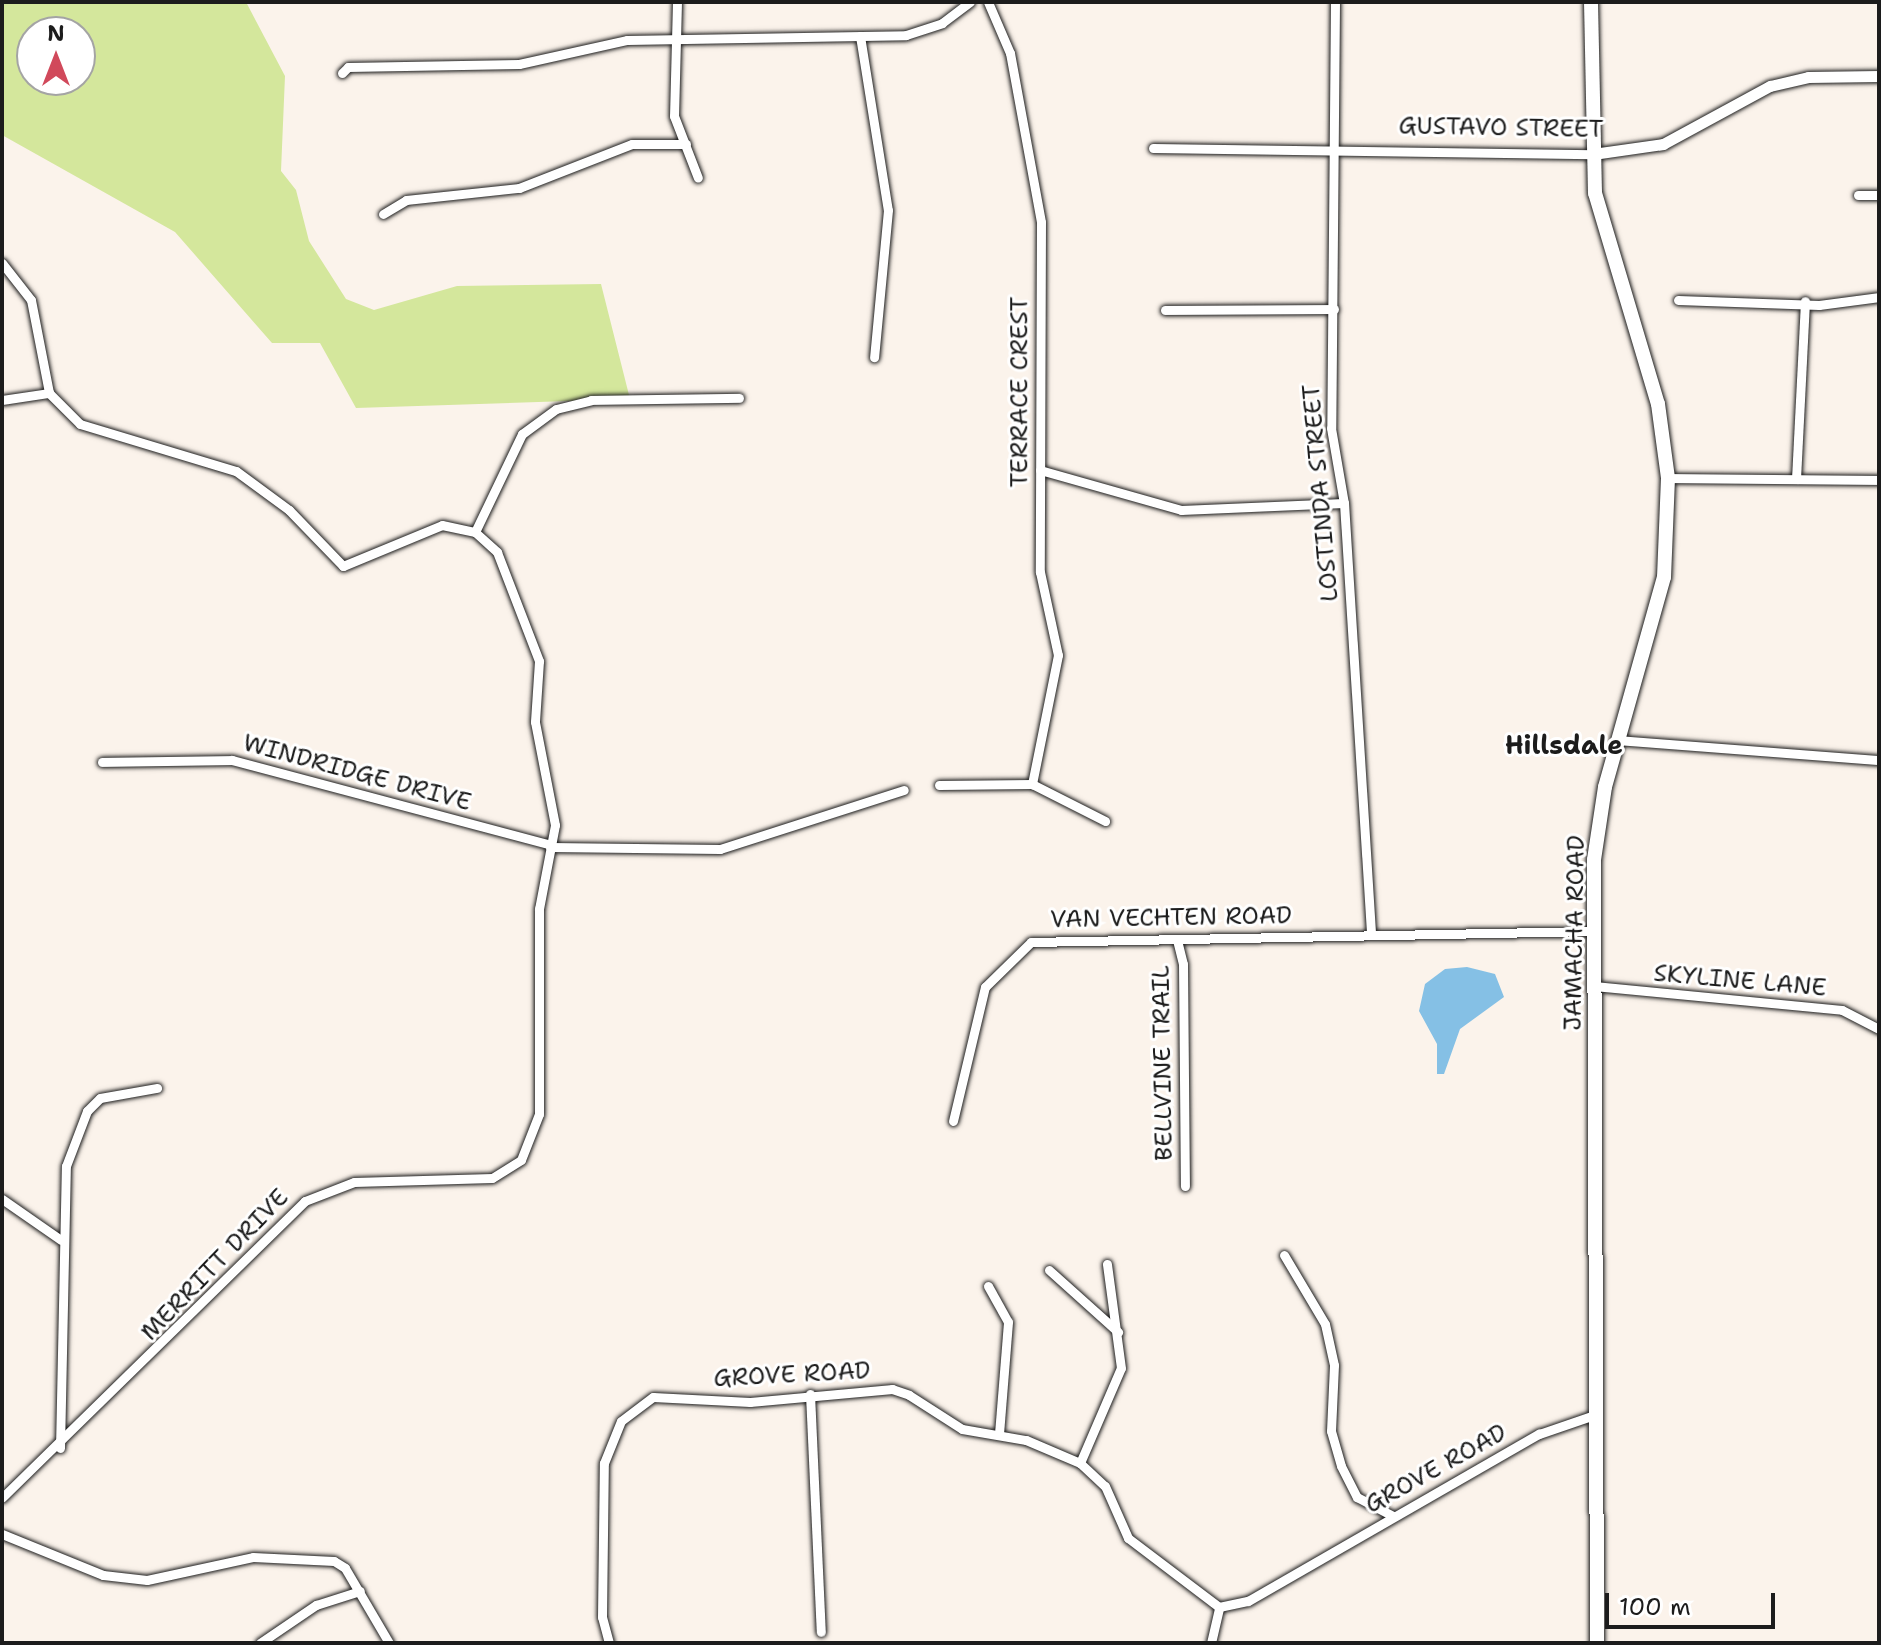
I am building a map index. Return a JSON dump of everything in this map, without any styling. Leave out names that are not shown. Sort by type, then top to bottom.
[{"type":"main road","name":"JAMACHA ROAD","points":[[1591,2],[1593,154],[1604,236],[1658,404],[1668,478],[1664,577],[1618,740],[1594,860],[1597,1643]]},
{"type":"street","points":[[677,2],[674,116],[698,178]]},
{"type":"street","points":[[342,73],[348,67],[519,64],[593,44],[677,39],[860,36],[925,30],[970,2]]},
{"type":"street","name":"TERRACE CREST","points":[[988,2],[1010,53],[1041,222],[1040,572],[1057,666],[1032,784]]},
{"type":"street","name":"LOSTINDA STREET","points":[[1335,2],[1331,428],[1344,503],[1371,933]]},
{"type":"street","points":[[860,36],[888,210],[874,357]]},
{"type":"street","name":"GUSTAVO STREET","points":[[1153,148],[1336,148],[1593,154],[1663,144],[1770,86],[1808,77],[1879,76]]},
{"type":"street","points":[[383,214],[406,200],[519,188],[632,144],[686,144]]},
{"type":"street","points":[[1858,195],[1879,195]]},
{"type":"street","points":[[2,263],[31,300],[49,393],[90,430],[253,480],[343,566],[361,564],[424,528],[475,532],[522,434],[556,409],[591,400],[739,398]]},
{"type":"street","points":[[1678,300],[1805,301],[1879,297]]},
{"type":"street","points":[[1796,479],[1805,301]]},
{"type":"street","points":[[1165,310],[1334,309]]},
{"type":"street","points":[[2,400],[49,393]]},
{"type":"street","points":[[1040,470],[1181,510],[1344,503]]},
{"type":"street","points":[[1668,478],[1879,480]]},
{"type":"street","name":"MERRITT DRIVE","points":[[2,1498],[60,1448],[305,1201],[354,1182],[492,1178],[521,1160],[539,1114],[539,909],[554,804],[535,722],[539,661],[513,582],[497,552],[475,532]]},
{"type":"street","points":[[1618,740],[1879,760]]},
{"type":"street","name":"WINDRIDGE DRIVE","points":[[102,762],[232,760],[550,846],[720,849],[904,790]]},
{"type":"street","points":[[939,785],[1032,784],[1105,821]]},
{"type":"street","name":"VAN VECHTEN ROAD","points":[[953,1121],[985,987],[1008,958],[1031,942],[1069,936],[1177,940],[1371,933],[1594,931]]},
{"type":"street","name":"BELLVINE TRAIL","points":[[1177,940],[1183,964],[1185,1186]]},
{"type":"street","name":"SKYLINE LANE","points":[[1594,986],[1842,1010],[1879,1029]]},
{"type":"street","points":[[60,1448],[61,1240],[66,1166],[87,1111],[114,1091],[157,1088]]},
{"type":"street","points":[[2,1199],[61,1240]]},
{"type":"street","points":[[1284,1255],[1325,1324],[1334,1365],[1331,1431],[1341,1466],[1357,1497],[1393,1516]]},
{"type":"street","points":[[1080,1463],[1121,1368],[1120,1334],[1107,1264]]},
{"type":"street","points":[[1049,1270],[1120,1334]]},
{"type":"street","points":[[988,1286],[1008,1322],[999,1435]]},
{"type":"street","name":"GROVE ROAD","points":[[609,1643],[602,1617],[604,1463],[621,1421],[653,1397],[750,1402],[810,1394],[892,1389],[962,1429],[999,1435],[1080,1463],[1105,1486],[1128,1538],[1219,1607],[1248,1601],[1539,1434],[1597,1414]]},
{"type":"street","points":[[810,1394],[821,1632]]},
{"type":"street","points":[[2,1534],[103,1575],[147,1580],[253,1557],[320,1557],[341,1564],[389,1643]]},
{"type":"street","points":[[260,1643],[316,1605],[360,1591]]},
{"type":"street","points":[[1211,1643],[1219,1607]]},
{"type":"green space","points":[[2,2],[246,2],[285,76],[281,171],[296,190],[309,241],[346,299],[374,310],[457,286],[601,284],[630,399],[356,408],[320,343],[272,343],[175,232],[2,135]]},
{"type":"water","points":[[1467,967],[1495,974],[1504,997],[1460,1029],[1444,1074],[1437,1074],[1437,1044],[1419,1011],[1425,984],[1445,969]]},
{"type":"district","name":"Hillsdale","points":[[1564,745]]}]
